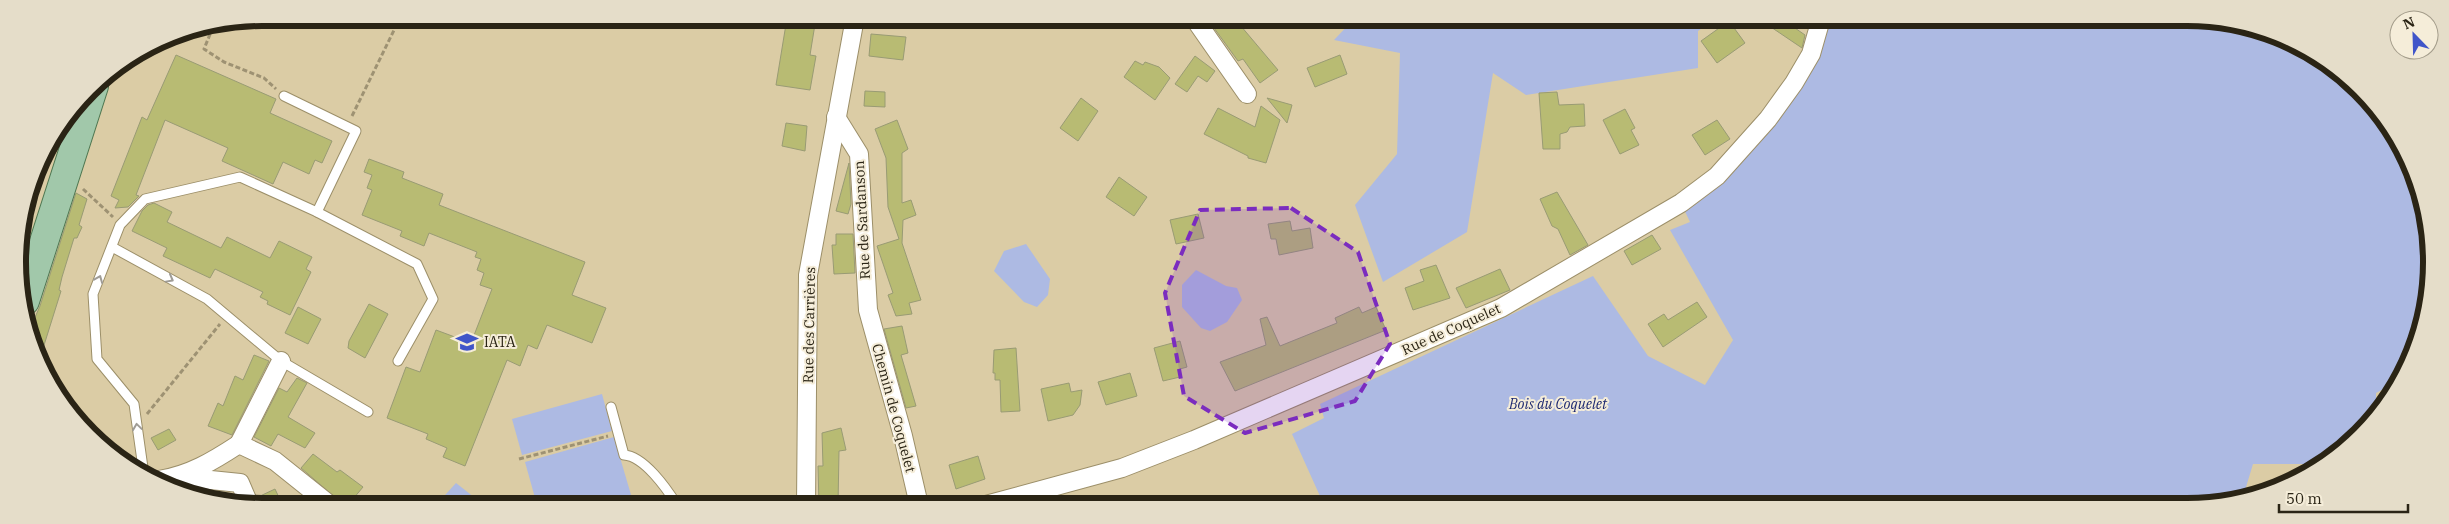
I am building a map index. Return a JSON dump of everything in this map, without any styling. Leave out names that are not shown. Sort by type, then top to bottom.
[{"type":"main road","points":[[28,292],[89,103]]},
{"type":"street","points":[[836,117],[853,26]]},
{"type":"street","points":[[1200,26],[1247,94]]},
{"type":"street","name":"Rue de Coquelet","points":[[1012,498],[1122,468],[1212,432],[1510,303],[1681,203],[1717,176],[1768,119],[1794,83],[1810,54],[1818,26]]},
{"type":"street","name":"Rue de Sardanson","points":[[836,117],[859,154],[868,310]]},
{"type":"street","name":"Rue des Carrières","points":[[806,498],[808,275],[836,117]]},
{"type":"street","name":"Chemin de Coquelet","points":[[868,310],[903,436],[917,498]]},
{"type":"street","points":[[180,477],[210,463],[239,444],[281,361]]},
{"type":"street","points":[[239,444],[275,461],[322,498]]},
{"type":"street","points":[[169,479],[180,477],[240,483],[246,497]]},
{"type":"lane","points":[[284,96],[356,131],[317,212]]},
{"type":"lane","points":[[143,465],[134,404],[97,359],[93,294],[120,225],[146,199],[240,177],[317,212],[417,264],[433,299],[398,361]]},
{"type":"lane","points":[[112,247],[207,299],[281,361],[368,412]]},
{"type":"lane","points":[[611,407],[624,455],[631,455],[640,461],[666,487],[673,498]]},
{"type":"path","points":[[356,131],[351,114],[396,26]]},
{"type":"path","points":[[211,32],[204,49],[224,62],[264,78],[284,96]]},
{"type":"path","points":[[83,188],[102,204],[120,225]]},
{"type":"path","points":[[137,426],[219,326]]},
{"type":"path","points":[[519,459],[618,433]]},
{"type":"highlighted area","points":[[1291,208],[1358,252],[1390,344],[1355,401],[1245,433],[1184,396],[1165,293],[1200,210]]},
{"type":"green space","points":[[1347,26],[1705,26],[1698,31],[1698,68],[1526,95],[1493,73],[1467,232],[1383,282],[1355,205],[1397,154],[1400,53],[1334,40]]},
{"type":"green space","name":"Bois du Coquelet","points":[[1817,26],[2187,26],[2218,28],[2248,34],[2277,44],[2305,58],[2331,75],[2354,95],[2374,118],[2391,144],[2410,186],[2421,231],[2423,262],[2421,293],[2415,323],[2405,352],[2391,380],[2386,388],[2376,393],[2376,403],[2354,429],[2331,449],[2308,464],[2253,464],[2245,491],[2218,496],[2187,498],[1321,498],[1292,434],[1324,418],[1320,404],[1593,276],[1648,356],[1705,385],[1733,340],[1670,230],[1690,222],[1681,203],[1768,119]]},
{"type":"green space","points":[[1026,244],[1050,279],[1048,295],[1037,307],[1024,302],[994,271],[1004,251]]},
{"type":"green space","points":[[1196,270],[1226,286],[1237,288],[1242,300],[1227,322],[1210,331],[1201,328],[1182,307],[1182,285]]},
{"type":"green space","points":[[602,394],[612,431],[522,455],[512,419]]},
{"type":"green space","points":[[614,437],[632,498],[535,498],[525,462]]},
{"type":"green space","points":[[456,483],[475,498],[442,498]]},
{"type":"building","points":[[786,26],[815,26],[810,55],[816,56],[810,90],[776,85]]},
{"type":"building","points":[[1217,26],[1241,26],[1278,70],[1260,83],[1243,59],[1238,61],[1214,28]]},
{"type":"building","points":[[1722,26],[1733,26],[1745,43],[1717,63],[1701,41]]},
{"type":"building","points":[[1769,26],[1792,26],[1805,35],[1802,48]]},
{"type":"building","points":[[871,34],[906,37],[903,60],[869,56]]},
{"type":"building","points":[[176,55],[276,99],[270,113],[332,141],[322,163],[315,160],[309,174],[283,162],[273,184],[222,161],[228,148],[165,120],[136,195],[139,196],[128,207],[115,208],[119,200],[111,196],[142,117],[147,120]]},
{"type":"building","points":[[1340,55],[1347,74],[1315,87],[1307,68]]},
{"type":"building","points":[[1195,56],[1215,71],[1207,82],[1198,76],[1187,92],[1175,84]]},
{"type":"building","points":[[1135,61],[1143,65],[1145,62],[1159,67],[1170,78],[1155,100],[1124,77]]},
{"type":"building","points":[[865,91],[885,92],[885,107],[864,106]]},
{"type":"building","points":[[1557,92],[1559,105],[1584,104],[1585,126],[1570,127],[1567,132],[1560,134],[1560,149],[1543,149],[1539,93]]},
{"type":"building","points":[[1081,98],[1098,111],[1078,141],[1060,128]]},
{"type":"building","points":[[1267,98],[1292,105],[1287,123]]},
{"type":"building","points":[[1261,106],[1280,120],[1266,163],[1248,158],[1248,156],[1204,134],[1218,108],[1255,127]]},
{"type":"building","points":[[1625,109],[1635,128],[1631,130],[1639,145],[1620,154],[1603,120]]},
{"type":"building","points":[[897,120],[908,149],[902,153],[902,203],[911,200],[916,215],[903,220],[902,243],[921,300],[909,303],[912,314],[896,316],[888,295],[893,293],[877,246],[899,239],[888,207],[886,158],[875,129]]},
{"type":"building","points":[[1717,120],[1730,139],[1705,155],[1692,135]]},
{"type":"building","points":[[786,123],[807,126],[805,151],[782,146]]},
{"type":"building","points":[[369,159],[404,172],[402,178],[443,194],[439,205],[585,262],[572,295],[606,308],[592,343],[547,325],[537,349],[528,345],[520,366],[507,360],[465,466],[443,457],[447,448],[426,439],[428,434],[387,418],[406,367],[420,372],[436,330],[471,343],[492,289],[480,285],[484,273],[477,270],[481,259],[475,257],[477,252],[429,233],[424,246],[400,236],[402,231],[362,215],[372,190],[367,188],[372,175],[364,172]]},
{"type":"building","points":[[849,163],[851,204],[848,214],[836,211]]},
{"type":"building","points":[[1119,177],[1147,197],[1134,216],[1106,197]]},
{"type":"building","points":[[1557,192],[1588,245],[1570,255],[1558,229],[1552,226],[1540,199]]},
{"type":"building","points":[[76,193],[87,199],[79,225],[82,227],[77,238],[74,238],[62,277],[59,290],[61,291],[43,349],[34,321]]},
{"type":"building","points":[[154,203],[172,212],[167,222],[221,248],[227,237],[270,258],[279,241],[312,257],[306,269],[311,272],[290,315],[267,304],[268,301],[260,297],[263,292],[215,269],[210,278],[163,256],[167,248],[132,231],[142,211],[148,205]]},
{"type":"building","points":[[1198,214],[1204,238],[1176,244],[1170,220]]},
{"type":"building","points":[[1290,221],[1292,231],[1310,228],[1313,248],[1279,255],[1276,239],[1271,239],[1268,224]]},
{"type":"building","points":[[836,234],[853,234],[855,273],[834,274],[832,245],[836,245]]},
{"type":"building","points":[[1652,235],[1661,249],[1632,265],[1624,251]]},
{"type":"building","points":[[1436,265],[1450,298],[1413,310],[1405,288],[1424,281],[1420,270]]},
{"type":"building","points":[[1500,269],[1510,290],[1466,308],[1456,288]]},
{"type":"building","points":[[1697,302],[1707,317],[1663,347],[1648,324],[1664,314],[1668,320]]},
{"type":"building","points":[[369,304],[388,314],[365,358],[348,348],[349,341]]},
{"type":"building","points":[[298,307],[321,319],[308,344],[285,333]]},
{"type":"building","points":[[1359,307],[1362,313],[1376,307],[1386,330],[1235,391],[1220,362],[1266,345],[1260,319],[1267,317],[1280,346],[1337,323],[1335,318]]},
{"type":"building","points":[[902,326],[908,353],[901,355],[916,406],[906,408],[884,329]]},
{"type":"building","points":[[1180,341],[1187,367],[1180,369],[1180,377],[1163,381],[1154,348]]},
{"type":"building","points":[[1016,348],[1020,411],[1001,412],[1000,380],[995,380],[995,373],[993,373],[994,350]]},
{"type":"building","points":[[254,355],[269,361],[232,435],[208,426],[218,403],[223,406],[235,376],[243,380]]},
{"type":"building","points":[[1130,373],[1137,396],[1106,405],[1098,382]]},
{"type":"building","points":[[297,378],[307,383],[288,417],[315,433],[305,448],[278,434],[271,446],[254,437],[279,388],[287,392]]},
{"type":"building","points":[[1069,383],[1071,392],[1082,390],[1080,405],[1073,415],[1048,421],[1041,389]]},
{"type":"building","points":[[841,428],[846,450],[839,451],[838,498],[819,498],[818,466],[823,466],[822,433]]},
{"type":"building","points":[[169,429],[176,440],[158,450],[151,438]]},
{"type":"building","points":[[313,454],[337,472],[340,470],[363,487],[354,498],[336,498],[301,468]]},
{"type":"building","points":[[978,456],[985,479],[956,489],[949,465]]},
{"type":"building","points":[[275,489],[279,498],[262,498],[258,497]]},
{"type":"place","name":"IATA","points":[[467,342]]}]
